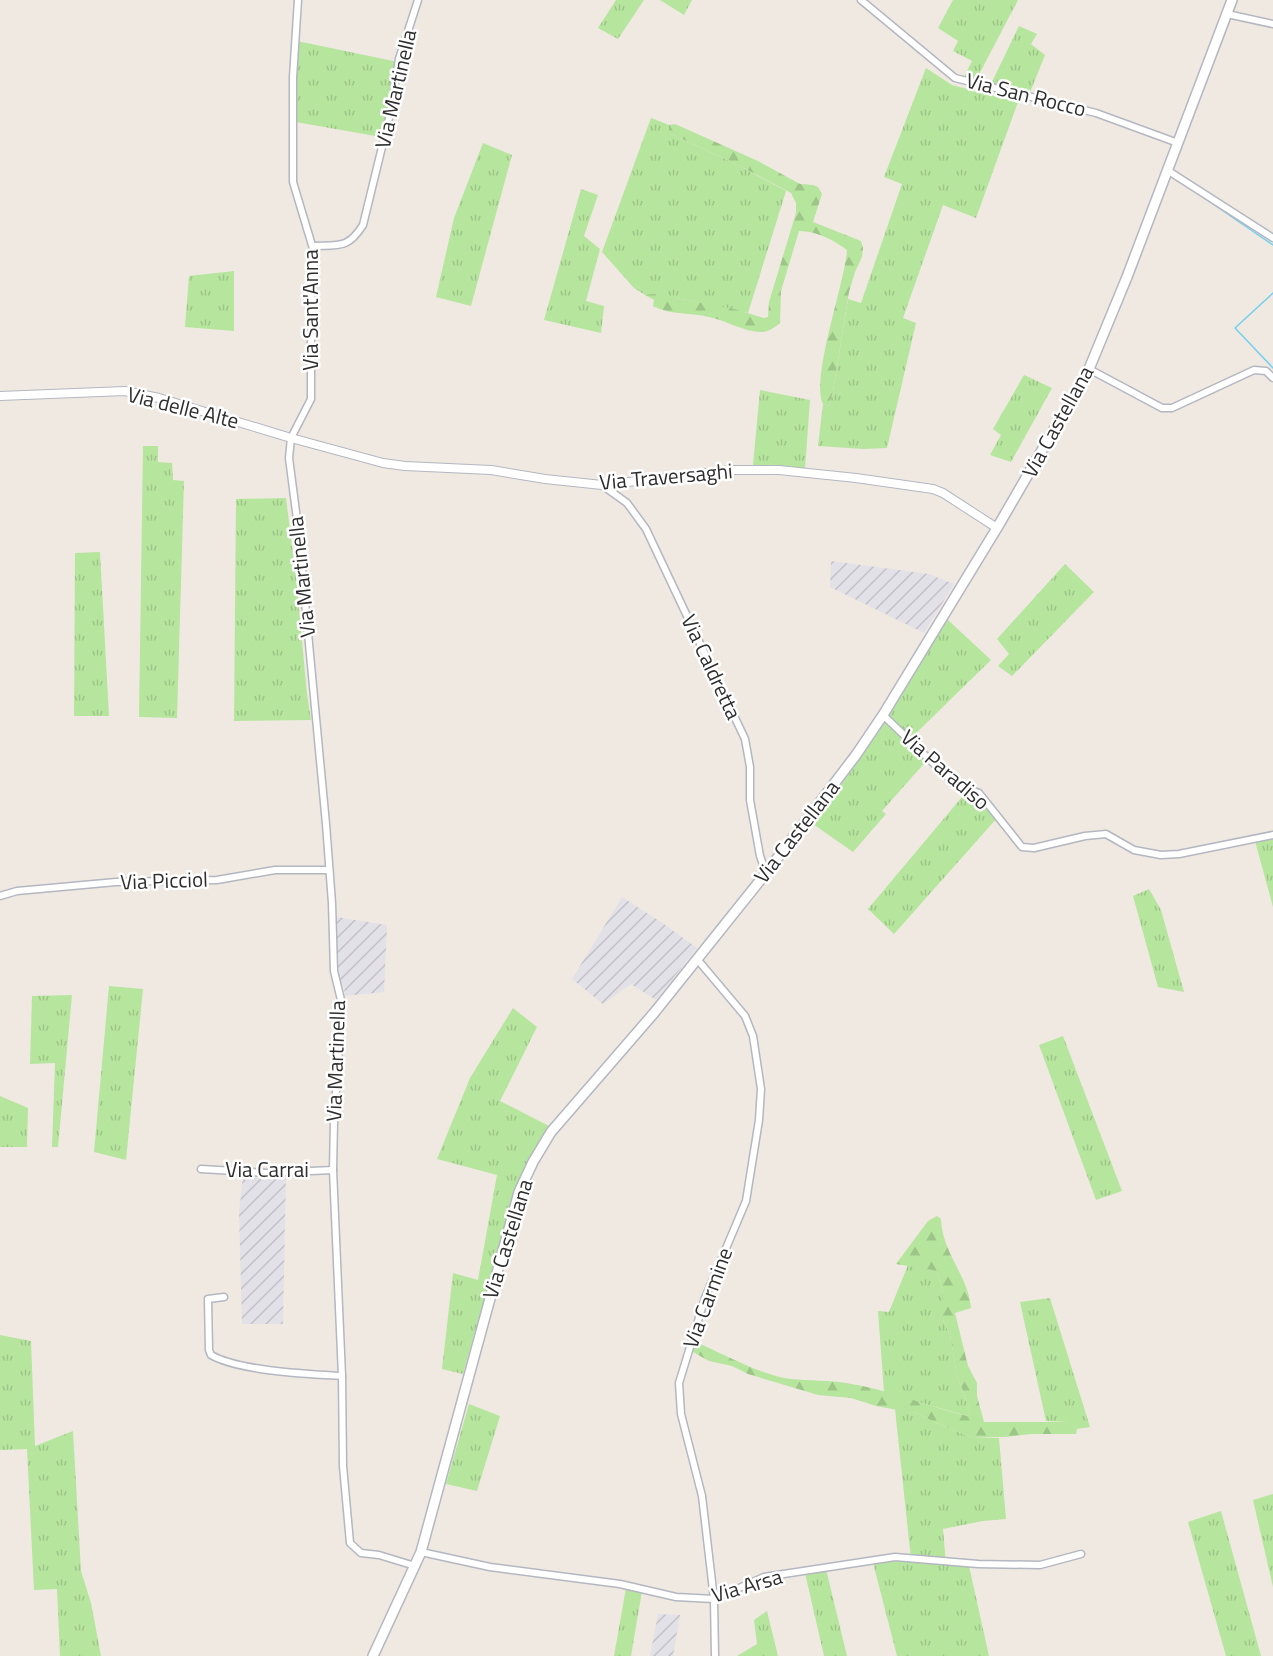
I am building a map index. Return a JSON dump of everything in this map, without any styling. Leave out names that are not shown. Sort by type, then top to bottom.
[{"type":"main road","name":"Via Castellana","points":[[373,1656],[421,1552],[504,1244],[523,1182],[551,1132],[654,1013],[766,873],[856,755],[883,715],[997,528],[1089,369],[1232,0]]},
{"type":"street","name":"Via Sant'Anna","points":[[291,438],[311,399],[313,246],[293,182],[293,77],[298,0]]},
{"type":"street","name":"Via Martinella","points":[[313,246],[341,245],[354,240],[363,225],[391,110],[399,59],[418,0]]},
{"type":"street","name":"Via San Rocco","points":[[861,0],[955,78],[1096,113],[1178,143]]},
{"type":"street","points":[[1227,14],[1273,24]]},
{"type":"street","points":[[1167,170],[1273,238]]},
{"type":"street","points":[[1089,369],[1162,408],[1172,408],[1254,370],[1266,371],[1273,378]]},
{"type":"street","name":"Via delle Alte","points":[[0,396],[125,391],[159,398],[291,438]]},
{"type":"street","name":"Via Martinella","points":[[291,438],[289,458],[310,646],[329,870],[334,971],[342,1004],[333,1170],[342,1376],[343,1466],[350,1543],[361,1552],[415,1566]]},
{"type":"street","name":"Via Traversaghi","points":[[291,438],[383,463],[491,470],[544,479],[602,485],[732,470],[779,470],[856,478],[933,489],[997,528]]},
{"type":"street","name":"Via Caldretta","points":[[602,485],[627,503],[646,529],[745,739],[750,767],[750,800],[766,873]]},
{"type":"street","name":"Via Paradiso","points":[[883,715],[955,784],[979,793],[1022,848],[1034,848],[1085,836],[1106,834],[1134,850],[1161,855],[1179,854],[1273,835]]},
{"type":"street","name":"Via Picciol","points":[[0,896],[17,891],[116,882],[216,880],[275,870],[329,870]]},
{"type":"street","name":"Via Carmine","points":[[697,959],[745,1016],[756,1046],[761,1089],[759,1120],[746,1201],[705,1298],[679,1383],[681,1414],[702,1496],[714,1599],[715,1656]]},
{"type":"street","name":"Via Carrai","points":[[201,1170],[267,1173],[333,1170]]},
{"type":"street","points":[[225,1298],[208,1299],[211,1355],[236,1364],[342,1376]]},
{"type":"street","name":"Via Arsa","points":[[421,1552],[490,1567],[620,1584],[676,1597],[714,1599],[764,1577],[895,1557],[978,1564],[1040,1565],[1081,1554]]},
{"type":"shaded area","points":[[831,561],[929,574],[954,584],[924,633],[830,587]]},
{"type":"shaded area","points":[[622,897],[697,948],[656,1000],[631,984],[603,1004],[572,979]]},
{"type":"shaded area","points":[[336,917],[387,925],[384,992],[345,996],[344,988],[338,977]]},
{"type":"shaded area","points":[[243,1176],[286,1176],[283,1324],[242,1324],[239,1212]]},
{"type":"shaded area","points":[[658,1614],[680,1615],[673,1656],[650,1656]]},
{"type":"green space","points":[[616,0],[644,0],[618,39],[598,28]]},
{"type":"green space","points":[[660,0],[692,0],[684,15]]},
{"type":"green space","points":[[953,0],[1018,0],[975,82],[963,79],[972,61],[953,51],[958,41],[938,28]]},
{"type":"green space","points":[[1019,26],[1037,34],[1031,44],[1045,55],[1029,95],[990,86]]},
{"type":"green space","points":[[297,41],[398,62],[381,137],[290,121]]},
{"type":"green space","points":[[926,68],[952,85],[1018,102],[976,218],[943,205],[903,318],[916,323],[887,448],[818,446],[823,404],[829,406],[833,391],[848,299],[861,303],[902,184],[884,177]]},
{"type":"green space","points":[[651,118],[669,125],[669,133],[734,163],[786,191],[748,313],[681,299],[645,295],[634,288],[602,252]]},
{"type":"green space","points":[[675,124],[758,161],[800,184],[818,187],[822,194],[813,222],[861,241],[862,257],[849,292],[829,406],[823,404],[820,392],[821,374],[847,250],[836,243],[818,234],[799,231],[781,291],[780,323],[766,331],[751,331],[705,316],[660,309],[653,306],[654,300],[645,295],[654,294],[768,317],[769,302],[796,213],[796,203],[791,193],[669,133],[669,125]]},
{"type":"green space","points":[[483,143],[512,155],[471,306],[436,297],[454,218]]},
{"type":"green space","points":[[581,189],[598,195],[584,236],[600,249],[586,301],[604,306],[601,333],[544,320]]},
{"type":"green space","points":[[234,271],[234,331],[185,327],[189,276]]},
{"type":"green space","points":[[1024,375],[1052,388],[1011,462],[990,455],[1001,435],[993,429]]},
{"type":"green space","points":[[760,390],[810,400],[805,469],[753,465]]},
{"type":"green space","points":[[143,446],[158,446],[158,462],[172,463],[173,480],[184,481],[177,718],[139,717]]},
{"type":"green space","points":[[286,498],[311,720],[234,721],[236,499]]},
{"type":"green space","points":[[100,552],[109,716],[74,716],[75,553]]},
{"type":"green space","points":[[1065,564],[1094,592],[1012,676],[998,666],[1009,654],[997,639]]},
{"type":"green space","points":[[947,619],[991,660],[909,740],[929,758],[882,811],[886,814],[853,852],[813,824],[880,730]]},
{"type":"green space","points":[[967,791],[998,817],[894,934],[868,909]]},
{"type":"green space","points":[[1273,839],[1273,907],[1255,841]]},
{"type":"green space","points":[[1149,889],[1161,910],[1184,992],[1158,987],[1133,896]]},
{"type":"green space","points":[[109,986],[143,989],[126,1160],[94,1152]]},
{"type":"green space","points":[[72,995],[58,1147],[52,1147],[55,1063],[30,1064],[32,996]]},
{"type":"green space","points":[[513,1008],[537,1027],[500,1101],[551,1127],[526,1165],[515,1190],[463,1374],[442,1369],[453,1273],[478,1280],[497,1175],[437,1159],[470,1078]]},
{"type":"green space","points":[[1063,1036],[1122,1191],[1096,1200],[1039,1045]]},
{"type":"green space","points":[[0,1096],[28,1108],[27,1147],[0,1147]]},
{"type":"green space","points":[[937,1216],[941,1219],[946,1243],[969,1296],[971,1308],[955,1313],[968,1366],[977,1383],[977,1396],[984,1422],[1069,1422],[1077,1429],[1076,1434],[971,1437],[919,1414],[876,1406],[851,1398],[818,1395],[748,1374],[732,1366],[709,1361],[693,1352],[696,1342],[768,1374],[798,1380],[839,1382],[861,1386],[967,1416],[970,1410],[957,1375],[950,1335],[943,1319],[943,1293],[938,1275],[932,1270],[896,1264],[928,1221]]},
{"type":"green space","points":[[908,1265],[932,1270],[938,1275],[943,1293],[943,1319],[950,1335],[957,1375],[970,1410],[967,1416],[884,1392],[878,1311],[889,1312]]},
{"type":"green space","points":[[1050,1298],[1090,1427],[1077,1429],[1068,1422],[1046,1421],[1020,1302]]},
{"type":"green space","points":[[0,1335],[31,1341],[35,1446],[73,1431],[81,1571],[91,1603],[101,1656],[60,1656],[57,1589],[34,1590],[27,1449],[0,1450]]},
{"type":"green space","points":[[469,1404],[500,1416],[477,1491],[446,1484]]},
{"type":"green space","points":[[895,1409],[919,1414],[971,1437],[999,1438],[1006,1519],[943,1529],[946,1564],[969,1566],[989,1656],[897,1656],[872,1559],[911,1559]]},
{"type":"green space","points":[[1273,1494],[1273,1587],[1253,1500]]},
{"type":"green space","points":[[1221,1511],[1261,1656],[1226,1656],[1188,1522]]},
{"type":"green space","points":[[826,1569],[847,1656],[824,1656],[805,1573]]},
{"type":"green space","points":[[626,1588],[642,1591],[631,1656],[614,1656]]},
{"type":"green space","points":[[767,1611],[778,1656],[737,1656],[757,1644],[754,1620]]},
{"type":"waterway","points":[[1197,193],[1273,245]]},
{"type":"waterway","points":[[1273,293],[1235,328],[1273,368]]}]
